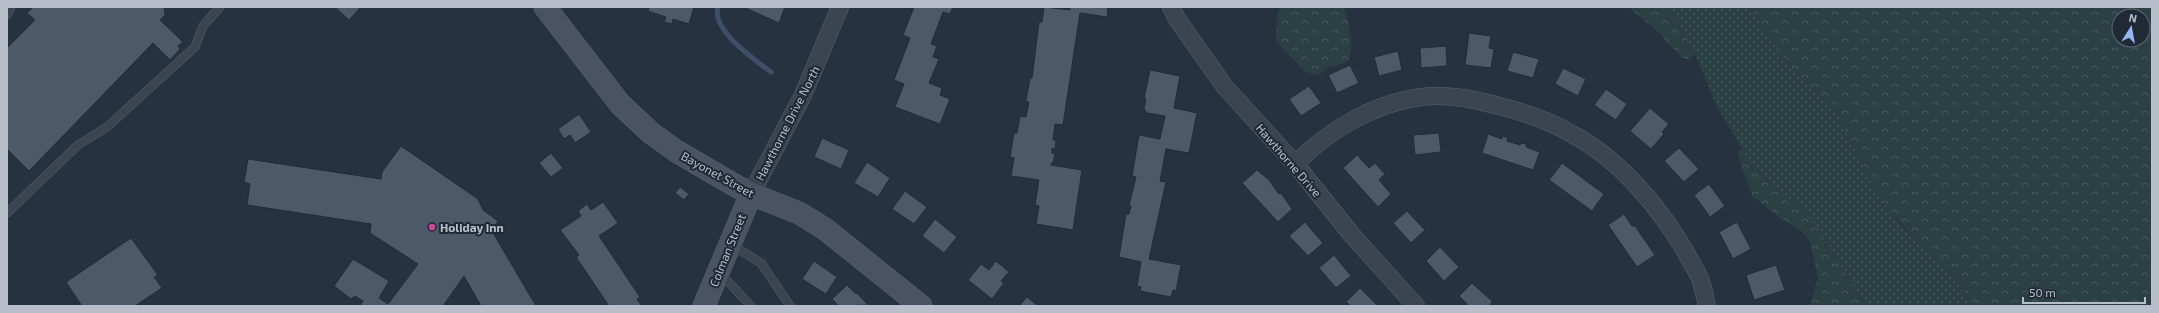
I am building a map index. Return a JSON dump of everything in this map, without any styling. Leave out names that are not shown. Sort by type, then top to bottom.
[{"type":"street","name":"Bayonet Street","points":[[545,7],[620,104],[650,133],[676,151],[751,194],[799,213],[825,229],[921,306]]},
{"type":"street","name":"Hawthorne Drive North","points":[[751,194],[803,95],[840,7]]},
{"type":"street","name":"Hawthorne Drive","points":[[1171,7],[1177,20],[1225,87],[1295,164],[1352,235],[1416,306]]},
{"type":"street","points":[[1295,164],[1313,146],[1350,122],[1391,103],[1433,96],[1476,99],[1528,113],[1573,134],[1616,165],[1648,198],[1680,243],[1701,281],[1707,306]]},
{"type":"street","name":"Colman Street","points":[[704,306],[729,243],[751,194]]},
{"type":"lane","points":[[7,15],[11,7]]},
{"type":"lane","points":[[7,213],[78,145],[107,127],[195,47],[203,26],[220,7]]},
{"type":"lane","points":[[729,243],[761,263],[790,306]]},
{"type":"lane","points":[[718,271],[743,302],[751,306]]},
{"type":"green space","points":[[1280,7],[1344,7],[1351,42],[1348,62],[1328,68],[1318,76],[1304,71],[1276,41],[1277,17]]},
{"type":"green space","points":[[1628,7],[1665,7],[1677,21],[1693,52],[1693,56],[1689,60],[1681,57],[1656,30]]},
{"type":"green space","points":[[1665,7],[1750,7],[1778,51],[1795,72],[1841,119],[1868,179],[1902,227],[1925,251],[1943,266],[1975,306],[1866,306],[1815,224],[1771,184],[1748,158],[1717,107],[1699,63],[1677,21]]},
{"type":"green space","points":[[1750,7],[2152,7],[2152,306],[1975,306],[1943,266],[1925,251],[1887,207],[1868,179],[1841,119],[1795,72],[1778,51]]},
{"type":"green space","points":[[1742,149],[1762,175],[1780,192],[1800,205],[1815,224],[1866,306],[1810,306],[1818,278],[1810,241],[1802,232],[1776,215],[1752,196],[1738,156],[1738,151]]},
{"type":"building","points":[[33,7],[164,7],[165,15],[160,20],[183,42],[178,46],[180,49],[170,60],[153,43],[29,171],[7,149],[7,48],[35,20],[27,13]]},
{"type":"building","points":[[335,7],[361,7],[349,20]]},
{"type":"building","points":[[649,7],[694,7],[689,24],[673,19],[672,24],[664,22],[666,17],[648,11]]},
{"type":"building","points":[[743,7],[785,7],[779,23]]},
{"type":"building","points":[[914,7],[953,7],[950,14],[943,12],[931,44],[937,46],[933,57],[939,59],[929,83],[942,88],[940,95],[950,99],[940,124],[895,107],[904,84],[894,80],[910,38],[903,35]]},
{"type":"building","points":[[1044,7],[1070,10],[1070,7],[1108,7],[1107,17],[1080,13],[1063,125],[1055,124],[1053,140],[1056,140],[1055,149],[1052,148],[1052,153],[1055,154],[1051,165],[1082,170],[1073,230],[1036,224],[1039,206],[1035,205],[1039,180],[1011,176],[1014,158],[1010,157],[1014,133],[1017,133],[1020,116],[1026,117],[1029,102],[1026,101],[1030,78],[1032,78],[1039,22],[1042,22]]},
{"type":"building","points":[[1469,33],[1491,36],[1489,48],[1494,49],[1491,68],[1465,65]]},
{"type":"building","points":[[1446,46],[1447,66],[1421,68],[1420,48]]},
{"type":"building","points":[[1398,51],[1402,70],[1379,76],[1374,57]]},
{"type":"building","points":[[1513,52],[1539,59],[1533,78],[1507,71]]},
{"type":"building","points":[[1350,65],[1359,83],[1337,93],[1328,75]]},
{"type":"building","points":[[1563,68],[1586,79],[1578,96],[1555,84]]},
{"type":"building","points":[[1150,70],[1180,76],[1174,108],[1197,113],[1189,153],[1166,149],[1160,181],[1166,182],[1149,259],[1181,265],[1176,291],[1173,290],[1171,297],[1140,291],[1141,287],[1137,286],[1141,262],[1119,257],[1126,214],[1129,214],[1131,206],[1129,205],[1136,177],[1132,176],[1139,135],[1160,139],[1165,116],[1147,113],[1144,109],[1146,99],[1144,99]]},
{"type":"building","points":[[1309,86],[1321,103],[1301,116],[1289,99]]},
{"type":"building","points":[[1606,89],[1627,104],[1616,120],[1594,105]]},
{"type":"building","points":[[1650,108],[1669,124],[1662,132],[1664,134],[1651,149],[1630,131]]},
{"type":"building","points":[[579,114],[591,132],[575,143],[570,135],[564,139],[558,129]]},
{"type":"building","points":[[1439,133],[1441,152],[1415,155],[1413,135]]},
{"type":"building","points":[[1488,134],[1502,139],[1503,136],[1508,138],[1507,141],[1520,145],[1521,143],[1526,144],[1526,147],[1540,152],[1533,170],[1482,153]]},
{"type":"building","points":[[822,138],[849,150],[841,169],[814,157]]},
{"type":"building","name":"Holiday Inn","points":[[401,146],[478,199],[483,210],[498,221],[492,231],[536,306],[481,306],[464,276],[443,306],[360,306],[363,301],[355,296],[351,299],[334,286],[353,259],[389,281],[379,298],[388,304],[418,264],[370,233],[371,224],[247,205],[250,184],[244,182],[248,159],[381,179],[382,172]]},
{"type":"building","points":[[1679,148],[1699,169],[1684,182],[1664,161]]},
{"type":"building","points":[[551,153],[563,168],[551,177],[539,163]]},
{"type":"building","points":[[1357,155],[1369,168],[1375,163],[1385,174],[1379,180],[1391,194],[1378,207],[1343,168]]},
{"type":"building","points":[[867,162],[890,178],[878,197],[854,183]]},
{"type":"building","points":[[1562,163],[1604,194],[1592,211],[1549,180]]},
{"type":"building","points":[[1257,170],[1269,180],[1279,194],[1281,193],[1292,209],[1278,222],[1242,183]]},
{"type":"building","points":[[1709,184],[1725,206],[1710,217],[1694,195]]},
{"type":"building","points":[[680,187],[689,194],[684,200],[675,193]]},
{"type":"building","points":[[905,191],[927,207],[914,224],[892,209]]},
{"type":"building","points":[[603,202],[618,223],[599,236],[640,297],[637,299],[642,306],[609,306],[576,257],[579,255],[560,230],[581,216],[578,211],[587,204],[591,210]]},
{"type":"building","points":[[1407,211],[1425,230],[1411,243],[1393,223]]},
{"type":"building","points":[[1624,214],[1632,226],[1635,226],[1655,255],[1637,267],[1608,225]]},
{"type":"building","points":[[935,219],[957,237],[944,253],[922,236]]},
{"type":"building","points":[[1305,222],[1323,243],[1308,256],[1289,236]]},
{"type":"building","points":[[1737,222],[1751,249],[1733,259],[1719,232]]},
{"type":"building","points":[[131,238],[158,275],[154,277],[162,288],[135,306],[82,306],[66,282]]},
{"type":"building","points":[[1440,247],[1459,267],[1444,281],[1426,261]]},
{"type":"building","points":[[1334,255],[1351,276],[1336,288],[1319,268]]},
{"type":"building","points":[[814,261],[837,277],[826,294],[802,279]]},
{"type":"building","points":[[996,261],[1009,272],[1001,281],[1004,283],[992,299],[968,280],[981,264],[989,270]]},
{"type":"building","points":[[1776,265],[1785,290],[1754,300],[1746,275]]},
{"type":"building","points":[[1472,283],[1492,301],[1490,306],[1469,306],[1459,296]]},
{"type":"building","points":[[847,285],[868,305],[839,306],[832,299]]},
{"type":"building","points":[[1360,288],[1378,306],[1351,306],[1346,302]]},
{"type":"building","points":[[1027,297],[1038,306],[1019,306]]},
{"type":"waterway","points":[[718,7],[718,16],[727,35],[745,52],[771,72]]},
{"type":"place","name":"Holiday Inn","points":[[432,227]]}]
